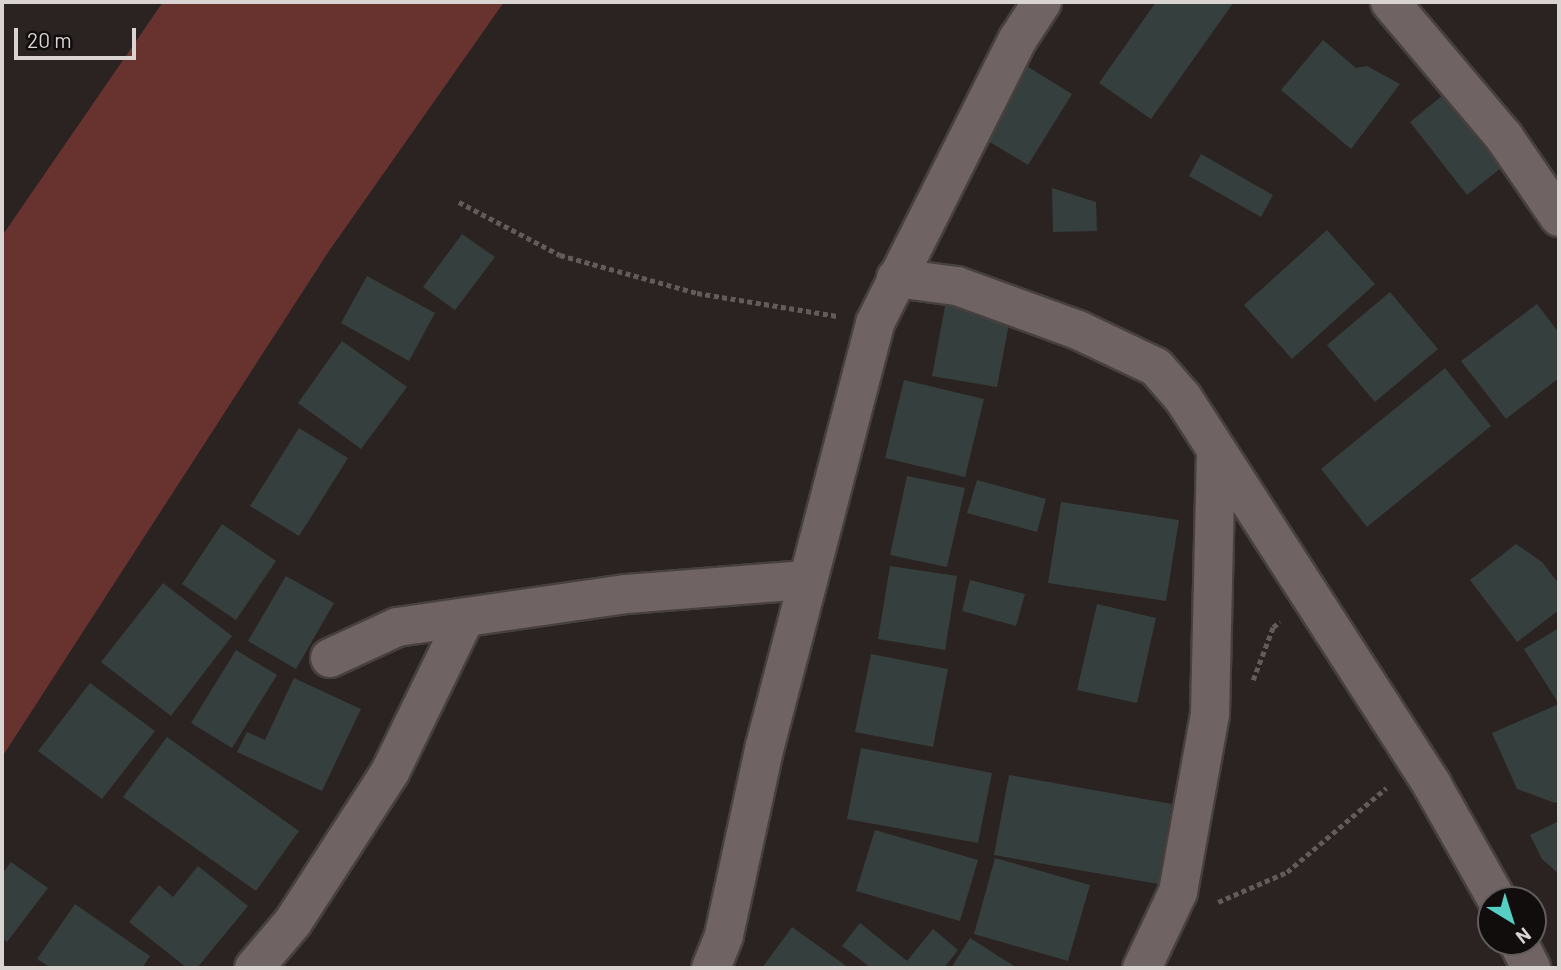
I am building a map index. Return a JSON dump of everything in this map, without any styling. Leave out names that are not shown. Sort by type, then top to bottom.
[{"type":"street","points":[[711,968],[724,935],[806,580],[875,323],[895,278],[1018,39],[1042,2]]},
{"type":"street","points":[[1390,2],[1504,137],[1559,217]]},
{"type":"street","points":[[895,278],[957,286],[1078,330],[1156,367],[1183,398],[1417,761],[1489,886]]},
{"type":"street","points":[[1142,968],[1178,892],[1210,714],[1216,452]]},
{"type":"street","points":[[330,658],[397,627],[627,594],[806,580]]},
{"type":"street","points":[[254,968],[293,922],[390,772],[465,618]]},
{"type":"path","points":[[459,202],[560,255],[697,293],[875,323]]},
{"type":"path","points":[[1160,929],[1287,872],[1417,761]]},
{"type":"shaded area","points":[[163,2],[504,2],[329,251],[2,757],[2,236]]},
{"type":"building","points":[[1156,2],[1234,2],[1151,119],[1099,83]]},
{"type":"building","points":[[1323,40],[1356,68],[1367,66],[1400,84],[1351,149],[1281,90]]},
{"type":"building","points":[[1017,60],[1072,94],[1028,165],[973,132]]},
{"type":"building","points":[[1443,95],[1501,168],[1467,195],[1410,122]]},
{"type":"building","points":[[1201,154],[1273,195],[1261,217],[1189,176]]},
{"type":"building","points":[[1052,188],[1096,202],[1097,231],[1053,232]]},
{"type":"building","points":[[1327,230],[1375,284],[1292,359],[1244,305]]},
{"type":"building","points":[[462,234],[495,257],[455,310],[423,287]]},
{"type":"building","points":[[367,276],[435,313],[409,361],[341,323]]},
{"type":"building","points":[[1390,292],[1438,349],[1375,402],[1327,345]]},
{"type":"building","points":[[946,301],[1011,313],[997,387],[932,376]]},
{"type":"building","points":[[1537,304],[1559,333],[1559,378],[1506,419],[1461,361]]},
{"type":"building","points":[[342,341],[407,387],[361,449],[298,403]]},
{"type":"building","points":[[1445,368],[1491,426],[1367,527],[1321,469]]},
{"type":"building","points":[[904,380],[984,399],[965,477],[885,458]]},
{"type":"building","points":[[299,428],[348,458],[299,536],[250,506]]},
{"type":"building","points":[[907,476],[965,488],[947,567],[890,555]]},
{"type":"building","points":[[977,480],[1046,499],[1037,532],[967,513]]},
{"type":"building","points":[[1061,502],[1179,520],[1166,601],[1048,583]]},
{"type":"building","points":[[222,524],[276,561],[236,620],[182,584]]},
{"type":"building","points":[[1516,544],[1542,562],[1559,584],[1559,610],[1517,642],[1470,580]]},
{"type":"building","points":[[890,566],[957,576],[945,650],[878,639]]},
{"type":"building","points":[[286,576],[334,603],[296,669],[248,641]]},
{"type":"building","points":[[970,580],[1025,594],[1016,626],[962,611]]},
{"type":"building","points":[[163,583],[232,636],[171,716],[101,662]]},
{"type":"building","points":[[1097,604],[1156,618],[1137,703],[1077,690]]},
{"type":"building","points":[[1559,628],[1559,700],[1557,701],[1524,649]]},
{"type":"building","points":[[236,650],[277,675],[232,748],[191,723]]},
{"type":"building","points":[[871,654],[948,669],[933,747],[855,732]]},
{"type":"building","points":[[294,678],[361,709],[322,791],[237,752],[247,732],[265,740]]},
{"type":"building","points":[[90,683],[155,731],[102,799],[38,751]]},
{"type":"building","points":[[1559,704],[1559,801],[1555,803],[1517,789],[1492,733]]},
{"type":"building","points":[[167,737],[299,831],[256,891],[123,797]]},
{"type":"building","points":[[861,748],[992,773],[978,843],[847,819]]},
{"type":"building","points":[[1009,775],[1172,804],[1158,884],[994,855]]},
{"type":"building","points":[[1559,821],[1559,874],[1542,859],[1530,835]]},
{"type":"building","points":[[875,830],[978,860],[960,921],[856,891]]},
{"type":"building","points":[[995,858],[1090,885],[1068,961],[974,934]]},
{"type":"building","points":[[11,862],[48,888],[7,942],[2,938],[2,874]]},
{"type":"building","points":[[198,866],[248,906],[197,968],[187,968],[129,922],[159,885],[173,897]]},
{"type":"building","points":[[75,904],[150,956],[142,968],[51,968],[37,959]]},
{"type":"building","points":[[860,923],[907,961],[933,929],[958,950],[944,968],[871,968],[842,946]]},
{"type":"building","points":[[792,927],[849,968],[762,968]]},
{"type":"building","points":[[970,938],[1017,968],[951,968]]}]
